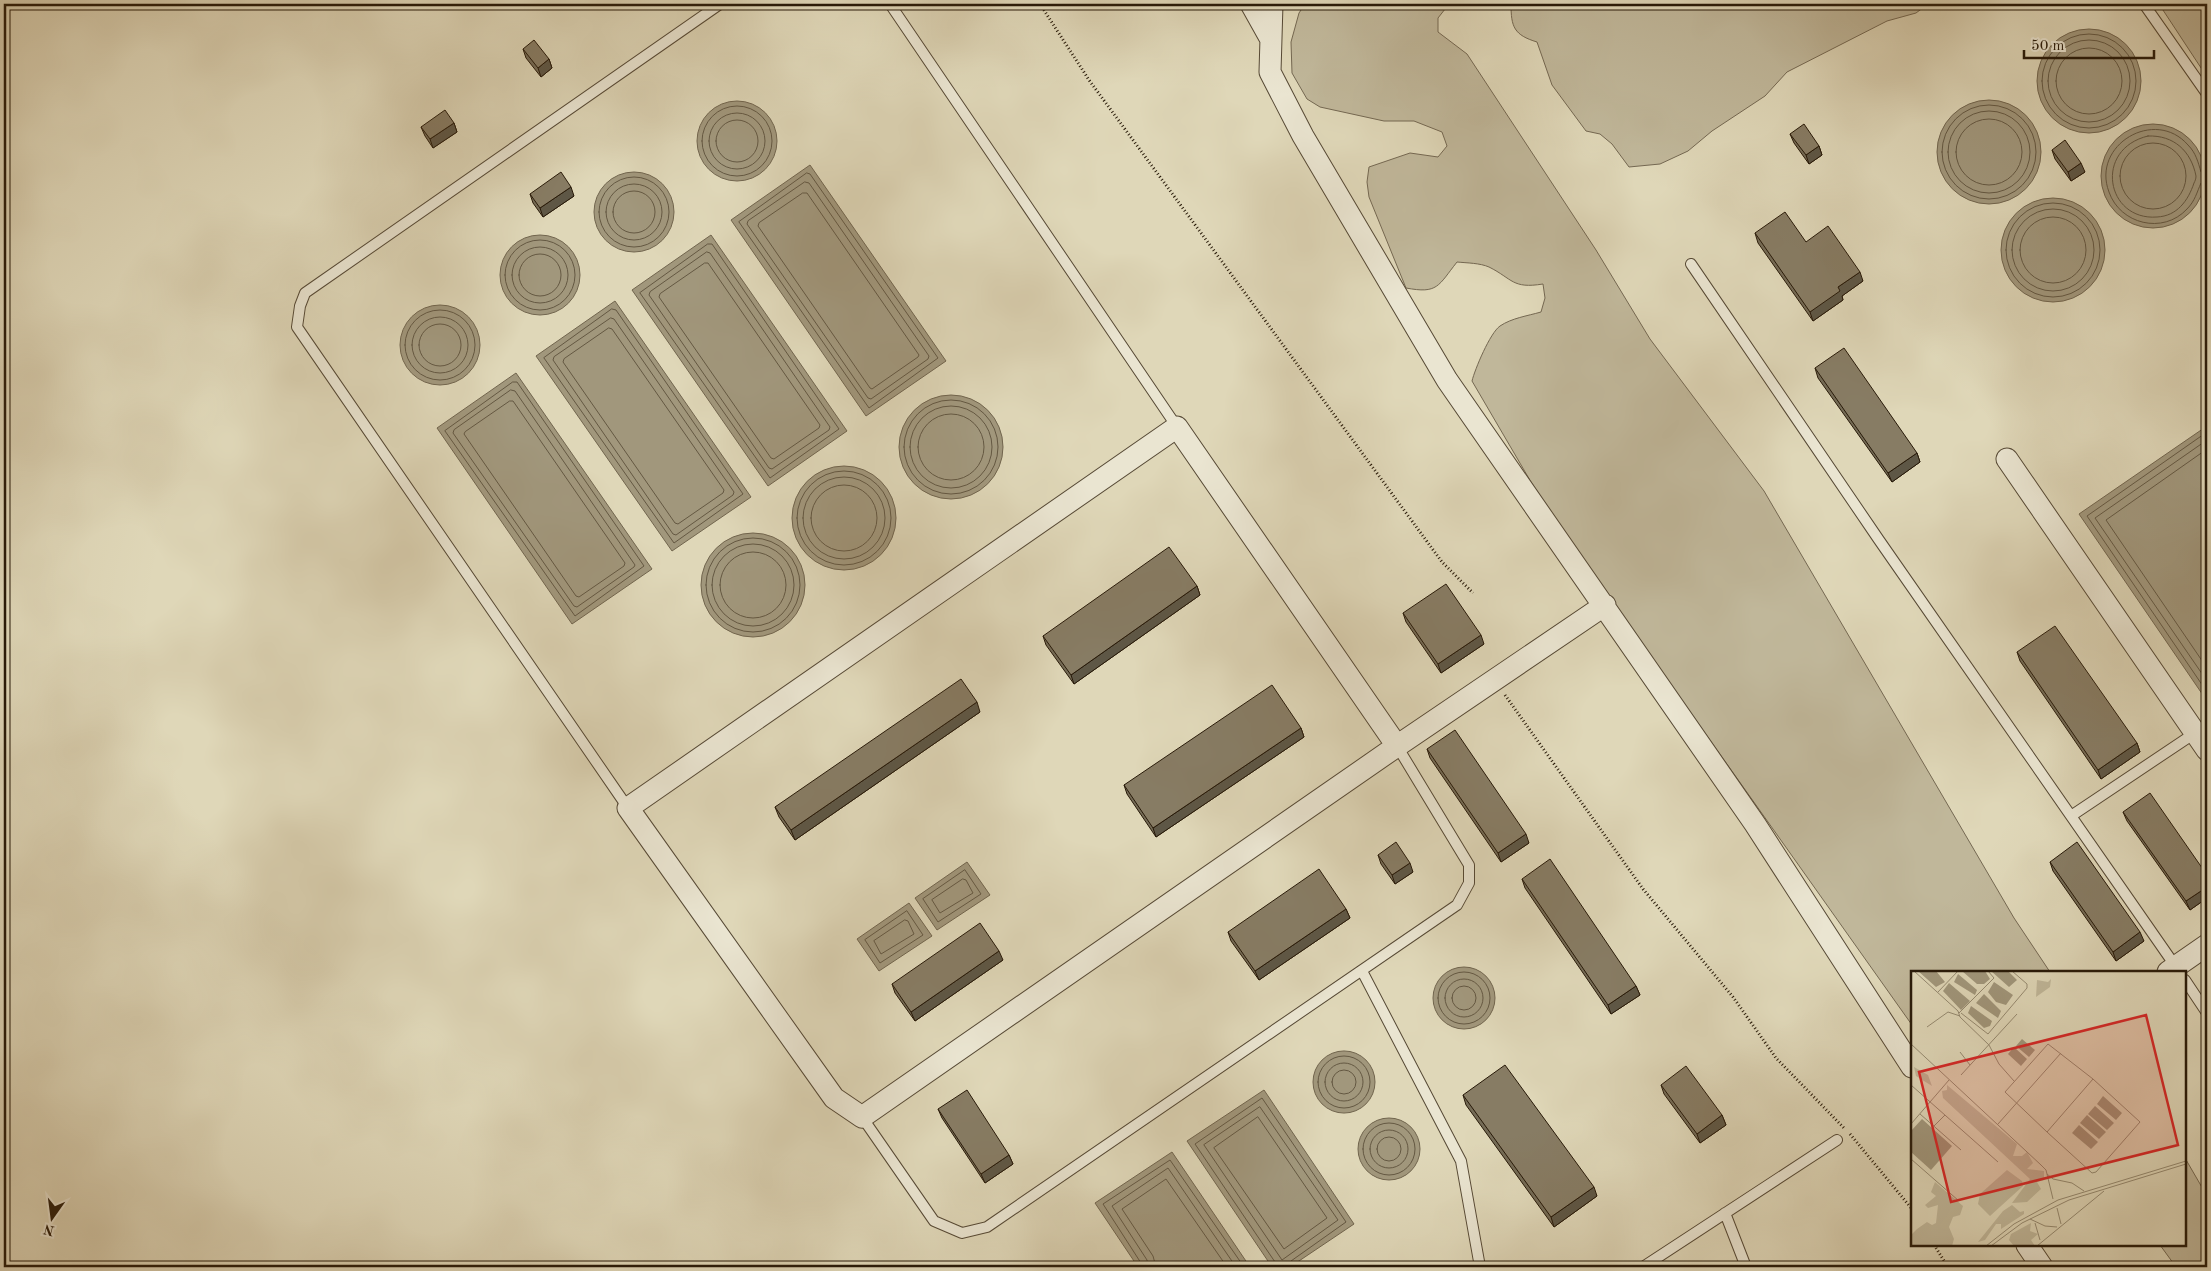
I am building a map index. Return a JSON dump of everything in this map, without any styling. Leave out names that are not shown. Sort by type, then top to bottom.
[{"type":"street","points":[[1250,4],[1270,38]]},
{"type":"street","points":[[1272,4],[1270,72],[1323,170],[1448,380],[1755,824],[1911,1065]]},
{"type":"street","points":[[1397,746],[1176,427],[628,808],[834,1098],[862,1117],[1397,746],[1605,605]]},
{"type":"street","points":[[2007,459],[2207,750]]},
{"type":"street","points":[[2179,971],[2207,945]]},
{"type":"street","points":[[2028,1246],[2042,1267]]},
{"type":"lane","points":[[628,808],[297,327],[300,306],[305,293],[720,4]]},
{"type":"lane","points":[[890,4],[1176,427]]},
{"type":"lane","points":[[2144,4],[2207,94]]},
{"type":"lane","points":[[1691,264],[2176,971]]},
{"type":"lane","points":[[2071,816],[2195,733]]},
{"type":"lane","points":[[862,1117],[934,1221],[962,1233],[988,1227],[1362,971],[1457,905],[1469,883],[1469,865],[1397,746]]},
{"type":"lane","points":[[1362,971],[1461,1161],[1480,1267]]},
{"type":"lane","points":[[2186,985],[2207,1013]]},
{"type":"lane","points":[[1643,1267],[1837,1140]]},
{"type":"lane","points":[[1725,1213],[1746,1267]]},
{"type":"path","points":[[1040,4],[1090,80],[1406,514],[1442,562],[1473,593]]},
{"type":"path","points":[[1494,680],[1643,889],[1733,997],[1776,1058],[1844,1128],[1911,1208]]},
{"type":"path","points":[[1935,1246],[1948,1267]]},
{"type":"shaded area","points":[[1305,4],[1449,4],[1438,18],[1438,32],[1467,54],[1596,250],[1650,339],[1764,491],[2014,918],[2049,971],[1911,971],[1911,1024],[1585,564],[1531,482],[1472,381],[1483,352],[1500,326],[1510,321],[1541,312],[1545,298],[1543,284],[1519,284],[1489,267],[1457,262],[1446,277],[1431,289],[1417,290],[1406,288],[1369,197],[1367,182],[1369,167],[1410,153],[1438,157],[1447,146],[1442,132],[1414,121],[1384,121],[1320,107],[1307,99],[1292,73],[1291,42],[1299,13]]},
{"type":"shaded area","points":[[1511,4],[1928,4],[1916,13],[1887,21],[1787,72],[1765,96],[1712,131],[1688,151],[1660,164],[1629,167],[1612,144],[1600,134],[1586,131],[1552,85],[1537,42],[1523,36],[1515,29]]},
{"type":"shaded area","points":[[2159,4],[2207,4],[2207,77]]},
{"type":"shaded area","points":[[2186,1160],[2207,1196],[2207,1267],[2176,1267],[2161,1246],[2186,1246]]},
{"type":"water","points":[[2089,29],[2109,33],[2126,44],[2137,61],[2141,81],[2137,101],[2126,118],[2109,129],[2089,133],[2069,129],[2052,118],[2041,101],[2037,81],[2041,61],[2052,44],[2069,33]]},
{"type":"water","points":[[1989,100],[2009,104],[2026,115],[2037,132],[2041,152],[2037,172],[2026,189],[2009,200],[1989,204],[1969,200],[1952,189],[1941,172],[1937,152],[1941,132],[1952,115],[1969,104]]},
{"type":"water","points":[[737,101],[752,104],[765,113],[774,126],[777,141],[774,156],[765,169],[752,178],[737,181],[722,178],[709,169],[700,156],[697,141],[700,126],[709,113],[722,104]]},
{"type":"water","points":[[2153,124],[2173,128],[2190,139],[2201,156],[2205,176],[2201,196],[2190,213],[2173,224],[2153,228],[2133,224],[2116,213],[2105,196],[2101,176],[2105,156],[2116,139],[2133,128]]},
{"type":"water","points":[[810,165],[946,361],[866,416],[731,220]]},
{"type":"water","points":[[634,172],[649,175],[662,184],[671,197],[674,212],[671,227],[662,240],[649,249],[634,252],[619,249],[606,240],[597,227],[594,212],[597,197],[606,184],[619,175]]},
{"type":"water","points":[[2053,198],[2073,202],[2090,213],[2101,230],[2105,250],[2101,270],[2090,287],[2073,298],[2053,302],[2033,298],[2016,287],[2005,270],[2001,250],[2005,230],[2016,213],[2033,202]]},
{"type":"water","points":[[540,235],[555,238],[568,247],[577,260],[580,275],[577,290],[568,303],[555,312],[540,315],[525,312],[512,303],[503,290],[500,275],[503,260],[512,247],[525,238]]},
{"type":"water","points":[[711,235],[847,431],[768,486],[632,290]]},
{"type":"water","points":[[615,301],[751,497],[672,551],[536,356]]},
{"type":"water","points":[[440,305],[455,308],[468,317],[477,330],[480,345],[477,360],[468,373],[455,382],[440,385],[425,382],[412,373],[403,360],[400,345],[403,330],[412,317],[425,308]]},
{"type":"water","points":[[516,373],[652,569],[572,624],[437,428]]},
{"type":"water","points":[[951,395],[971,399],[988,410],[999,427],[1003,447],[999,467],[988,484],[971,495],[951,499],[931,495],[914,484],[903,467],[899,447],[903,427],[914,410],[931,399]]},
{"type":"water","points":[[2207,426],[2207,701],[2079,514]]},
{"type":"water","points":[[844,466],[864,470],[881,481],[892,498],[896,518],[892,538],[881,555],[864,566],[844,570],[824,566],[807,555],[796,538],[792,518],[796,498],[807,481],[824,470]]},
{"type":"water","points":[[753,533],[773,537],[790,548],[801,565],[805,585],[801,605],[790,622],[773,633],[753,637],[733,633],[716,622],[705,605],[701,585],[705,565],[716,548],[733,537]]},
{"type":"water","points":[[967,862],[990,895],[937,930],[915,898]]},
{"type":"water","points":[[909,903],[932,936],[879,971],[857,939]]},
{"type":"water","points":[[1464,967],[1481,972],[1486,976],[1490,981],[1495,998],[1490,1015],[1486,1020],[1481,1024],[1464,1029],[1447,1024],[1442,1020],[1438,1015],[1433,998],[1438,981],[1442,976],[1447,972]]},
{"type":"water","points":[[1344,1051],[1361,1056],[1366,1060],[1370,1065],[1375,1082],[1370,1099],[1366,1104],[1361,1108],[1344,1113],[1327,1108],[1322,1104],[1318,1099],[1313,1082],[1318,1065],[1322,1060],[1327,1056]]},
{"type":"water","points":[[1264,1090],[1354,1224],[1290,1267],[1272,1267],[1187,1141]]},
{"type":"water","points":[[1389,1118],[1406,1123],[1411,1127],[1415,1132],[1420,1149],[1415,1166],[1411,1171],[1406,1175],[1389,1180],[1372,1175],[1367,1171],[1363,1166],[1358,1149],[1363,1132],[1367,1127],[1372,1123]]},
{"type":"water","points":[[1172,1152],[1250,1267],[1138,1267],[1095,1203]]},
{"type":"building","points":[[534,40],[549,59],[538,68],[523,49]]},
{"type":"building","points":[[445,110],[454,123],[430,139],[421,127]]},
{"type":"building","points":[[1804,124],[1819,146],[1806,155],[1790,134]]},
{"type":"building","points":[[2065,140],[2081,163],[2068,172],[2052,150]]},
{"type":"building","points":[[561,172],[571,187],[540,208],[530,194]]},
{"type":"building","points":[[1785,212],[1806,242],[1828,226],[1860,272],[1838,287],[1840,291],[1810,312],[1755,233]]},
{"type":"building","points":[[1844,348],[1917,453],[1888,473],[1815,368]]},
{"type":"building","points":[[1169,547],[1197,586],[1071,675],[1043,636]]},
{"type":"building","points":[[1446,584],[1481,635],[1438,664],[1403,613]]},
{"type":"building","points":[[2055,626],[2137,743],[2098,770],[2017,652]]},
{"type":"building","points":[[961,679],[977,702],[791,830],[775,807]]},
{"type":"building","points":[[1272,685],[1301,728],[1153,828],[1124,785]]},
{"type":"building","points":[[1455,730],[1526,834],[1498,853],[1427,749]]},
{"type":"building","points":[[2150,793],[2207,875],[2207,887],[2186,901],[2123,812]]},
{"type":"building","points":[[1396,842],[1410,863],[1392,875],[1378,855]]},
{"type":"building","points":[[2077,842],[2140,932],[2113,952],[2050,862]]},
{"type":"building","points":[[1550,859],[1636,986],[1608,1005],[1522,879]]},
{"type":"building","points":[[1319,869],[1346,909],[1255,971],[1228,932]]},
{"type":"building","points":[[980,923],[999,951],[911,1012],[892,984]]},
{"type":"building","points":[[1505,1065],[1594,1187],[1551,1217],[1463,1095]]},
{"type":"building","points":[[1686,1066],[1722,1115],[1697,1134],[1661,1085]]},
{"type":"building","points":[[967,1090],[1009,1155],[981,1174],[938,1109]]}]
